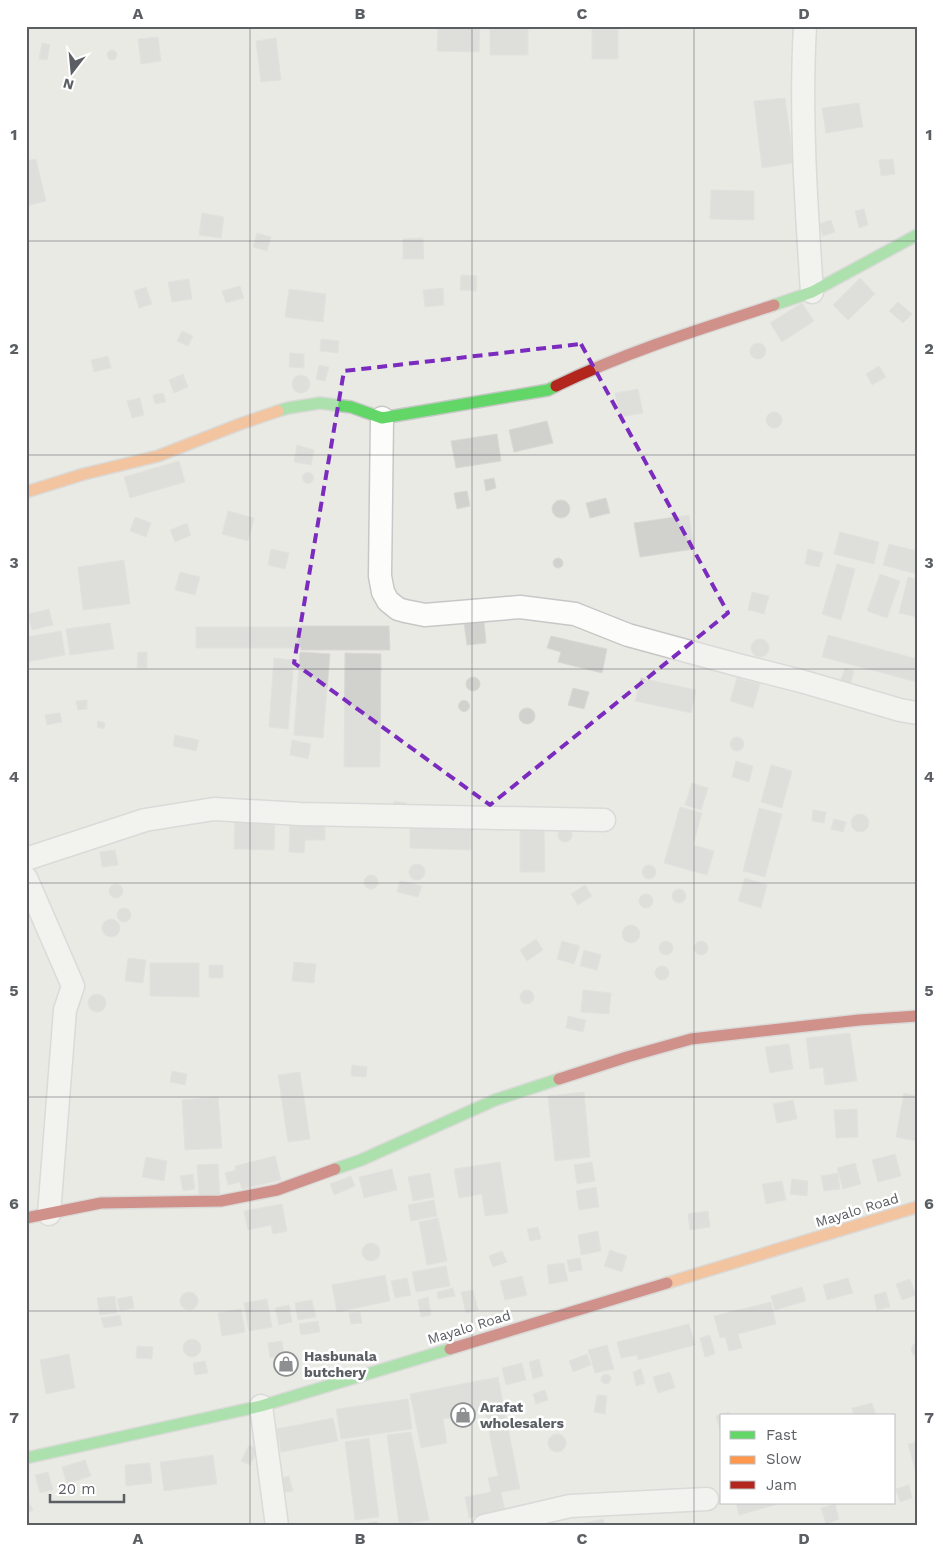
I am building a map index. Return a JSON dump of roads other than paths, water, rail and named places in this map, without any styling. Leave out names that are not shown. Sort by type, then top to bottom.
[{"type":"street","points":[[805,26],[802,67],[804,184],[812,292]]},
{"type":"street","points":[[26,492],[84,474],[158,456],[240,424],[288,408],[320,403],[351,408],[382,418],[548,390],[593,368],[687,333],[812,292],[917,235]]},
{"type":"street","points":[[382,418],[380,576],[383,592],[388,602],[398,609],[425,615],[520,607],[575,614],[628,634],[802,681],[900,710],[917,713]]},
{"type":"street","points":[[26,859],[144,820],[214,809],[300,814],[604,820]]},
{"type":"street","points":[[26,878],[73,986],[65,1010],[49,1214]]},
{"type":"street","points":[[26,1218],[100,1203],[221,1201],[277,1190],[362,1160],[495,1100],[691,1038],[859,1020],[917,1016]]},
{"type":"street","name":"Mayalo Road","points":[[26,1458],[260,1406],[917,1207]]},
{"type":"street","points":[[260,1406],[277,1526]]},
{"type":"street","points":[[484,1526],[570,1506],[707,1499]]},
{"type":"place","name":"Hasbunala butchery","points":[[286,1364]]},
{"type":"place","name":"Arafat wholesalers","points":[[463,1415]]}]
